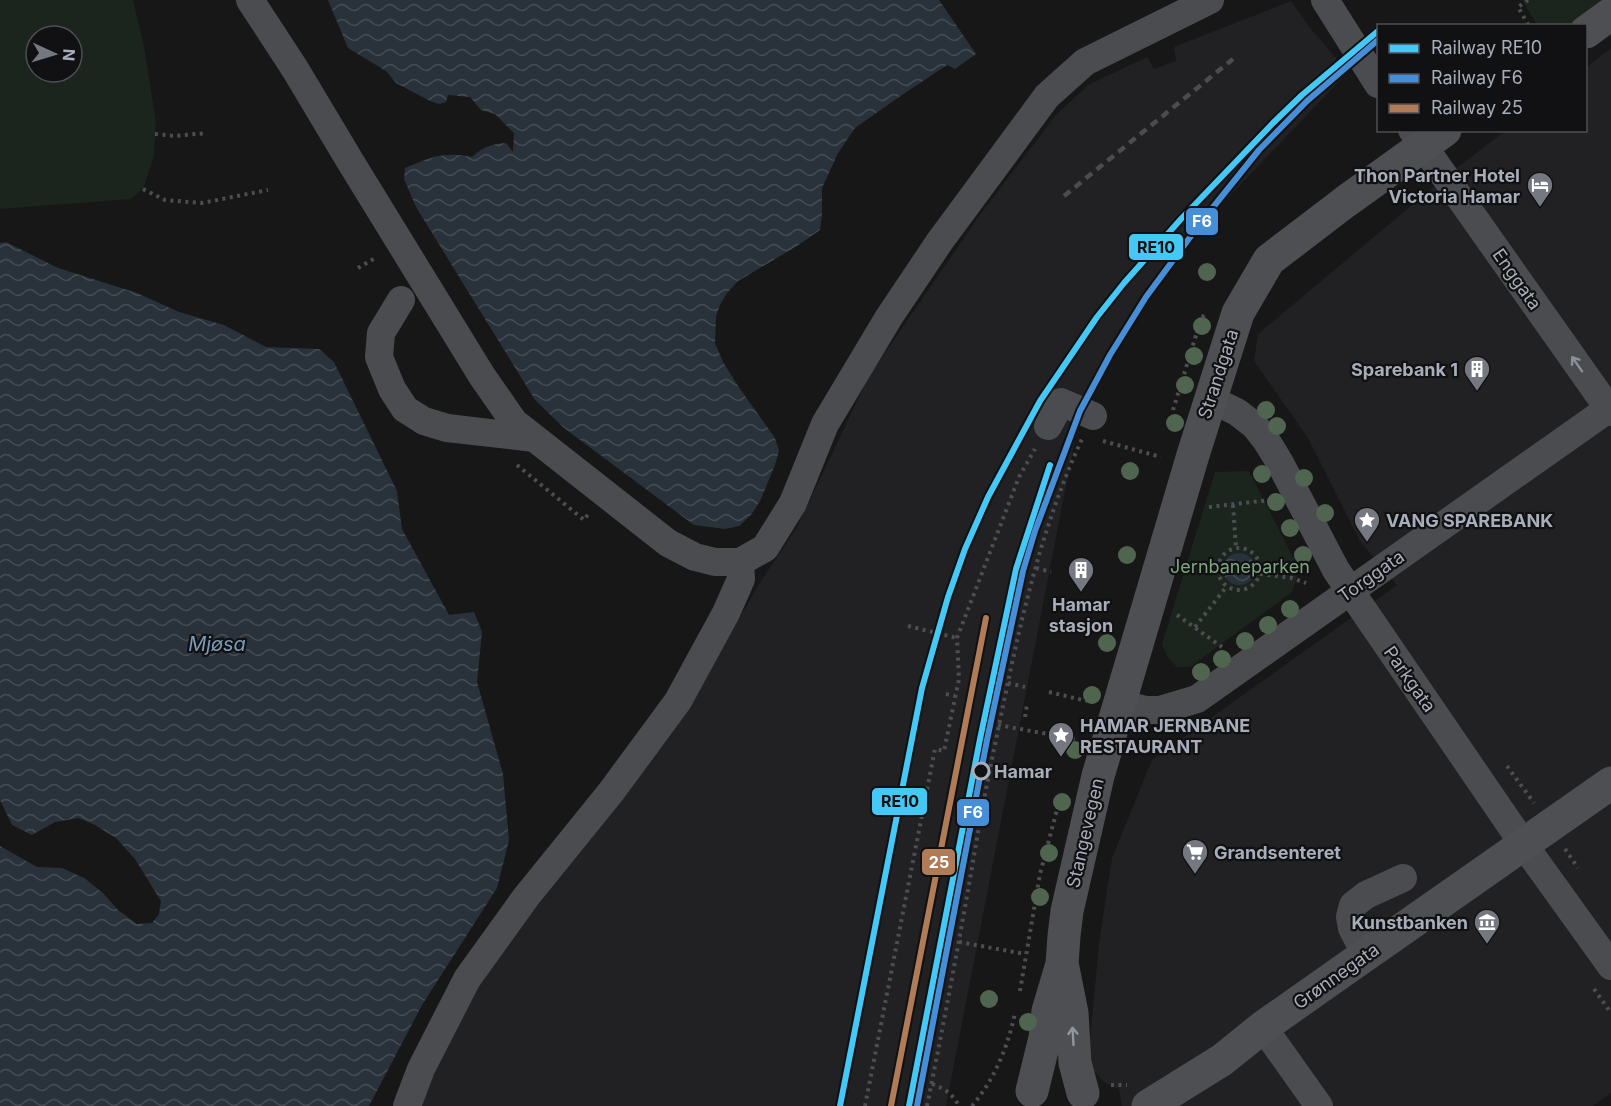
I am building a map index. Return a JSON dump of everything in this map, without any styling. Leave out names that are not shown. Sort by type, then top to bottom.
[{"type":"main road","points":[[1587,31],[1611,14]]},
{"type":"main road","name":"Strandgata","points":[[1103,702],[1238,313],[1269,260],[1427,136]]},
{"type":"main road","name":"Stangevegen","points":[[1025,1099],[1045,1038],[1048,1011],[1062,964],[1067,911],[1098,776],[1103,702]]},
{"type":"main road","name":"Grønnegata","points":[[1148,1106],[1222,1060],[1263,1028],[1611,783]]},
{"type":"main road","name":"Stangevegen","points":[[1062,964],[1072,1013],[1075,1063],[1089,1100]]},
{"type":"main road","points":[[1025,1099],[1044,1086],[1058,1084],[1071,1087],[1089,1100]]},
{"type":"street","points":[[250,0],[295,69],[482,376],[514,422],[668,543],[695,557],[715,562],[740,562],[765,548],[793,503],[825,424],[889,316],[940,241],[1047,96],[1085,62],[1191,4]]},
{"type":"street","points":[[1325,0],[1377,82]]},
{"type":"street","name":"Enggata","points":[[1427,136],[1610,409]]},
{"type":"street","points":[[401,300],[381,333],[379,357],[392,389],[405,410],[424,421],[447,428],[534,438]]},
{"type":"street","name":"Parkgata","points":[[1210,399],[1237,412],[1266,440],[1336,570],[1524,845],[1611,966]]},
{"type":"street","points":[[1048,426],[1061,402],[1091,430]]},
{"type":"street","name":"Torggata","points":[[1103,702],[1146,710],[1160,710],[1197,699],[1610,409]]},
{"type":"street","points":[[407,1106],[421,1068],[467,979],[526,897],[611,792],[678,701],[726,613],[741,579],[740,562]]},
{"type":"street","points":[[1366,955],[1352,928],[1350,917],[1353,904],[1366,895],[1404,878]]},
{"type":"street","points":[[1263,1028],[1319,1106]]},
{"type":"path","points":[[1528,0],[1518,7],[1528,24]]},
{"type":"path","points":[[155,134],[174,136],[207,133]]},
{"type":"path","points":[[143,189],[165,200],[202,203],[268,190]]},
{"type":"path","points":[[865,1106],[935,749],[944,751],[955,696],[958,679],[957,638],[1020,477],[1048,426]]},
{"type":"path","points":[[927,1106],[998,725],[1045,531],[1074,458],[1091,430],[1161,457]]},
{"type":"path","points":[[1199,508],[1273,499]]},
{"type":"path","points":[[1233,505],[1236,548]]},
{"type":"path","points":[[1245,548],[1257,558],[1260,574],[1252,586],[1236,590],[1224,583],[1219,576],[1218,568],[1221,558],[1229,551],[1245,548]]},
{"type":"path","points":[[1036,568],[1051,572]]},
{"type":"path","points":[[1260,574],[1292,578],[1306,583]]},
{"type":"path","points":[[1195,627],[1227,586]]},
{"type":"path","points":[[1169,609],[1224,650]]},
{"type":"path","points":[[908,626],[957,638]]},
{"type":"path","points":[[1008,683],[1025,687]]},
{"type":"path","points":[[1049,692],[1103,702]]},
{"type":"path","points":[[946,694],[955,696]]},
{"type":"path","points":[[1025,717],[1028,705]]},
{"type":"path","points":[[998,725],[1075,739]]},
{"type":"path","points":[[959,942],[1025,954]]},
{"type":"path","points":[[932,1084],[945,1089],[954,1096],[959,1106]]},
{"type":"shaded area","name":"Hamar stasjon","points":[[1291,1],[1311,29],[1348,72],[1195,232],[1110,354],[1075,439],[946,1106],[419,1106],[474,989],[720,652],[759,584],[797,527],[869,376],[977,219],[1055,116],[1088,85],[1147,57],[1154,69],[1176,61],[1174,47]]},
{"type":"shaded area","points":[[1611,48],[1611,1093],[1593,1106],[1122,1106],[1119,1089],[1105,1083],[1090,1067],[1089,1051],[1099,944],[1112,858],[1152,760],[1397,585],[1360,541],[1308,438],[1254,361],[1258,334],[1454,170],[1504,132],[1587,132],[1587,67]]},
{"type":"green space","points":[[0,0],[133,0],[144,46],[156,122],[154,156],[143,189],[131,199],[0,209]]},
{"type":"green space","points":[[1522,0],[1604,0],[1572,24],[1536,24]]},
{"type":"green space","name":"Jernbaneparken","points":[[1249,471],[1299,569],[1292,592],[1190,667],[1177,667],[1168,658],[1162,644],[1215,472]]},
{"type":"water","points":[[328,0],[939,0],[976,54],[955,69],[947,65],[855,128],[838,153],[822,188],[820,230],[738,281],[720,305],[716,316],[715,343],[723,362],[740,389],[775,438],[779,451],[760,501],[751,515],[739,526],[725,529],[694,525],[564,428],[535,400],[416,207],[404,179],[405,168],[437,156],[472,157],[488,147],[506,143],[513,152],[514,133],[495,114],[481,110],[470,97],[448,95],[446,102],[439,104],[396,83],[386,71],[348,48]]},
{"type":"water","name":"Mjøsa","points":[[6,242],[58,268],[137,293],[179,312],[224,325],[266,347],[319,349],[334,362],[397,491],[402,529],[449,615],[474,612],[482,632],[477,682],[503,774],[509,840],[497,888],[422,1005],[369,1106],[0,1106],[0,846],[37,867],[62,868],[84,878],[103,893],[118,910],[137,924],[152,923],[159,914],[161,901],[135,859],[116,838],[79,818],[55,822],[32,835],[12,825],[0,800],[0,243]]},
{"type":"water","points":[[1239,553],[1250,558],[1255,569],[1250,580],[1239,585],[1228,580],[1223,569],[1228,558]]},
{"type":"railway","points":[[1064,196],[1233,59]]},
{"type":"rail line","name":"RE10","points":[[840,1106],[922,688],[948,597],[965,549],[988,497],[1040,401],[1097,317],[1124,283],[1181,219],[1273,123],[1302,95],[1377,32]]},
{"type":"rail line","name":"F6","points":[[917,1106],[987,740],[1023,571],[1035,531],[1080,411],[1110,355],[1146,297],[1202,221],[1259,150],[1307,101],[1377,41]]},
{"type":"rail line","name":"RE10","points":[[909,1106],[980,739],[1016,569],[1050,465]]},
{"type":"rail line","name":"25","points":[[891,1106],[986,618]]},
{"type":"place","name":"Thon Partner Hotel Victoria Hamar","points":[[1540,208]]},
{"type":"place","name":"Sparebank 1","points":[[1477,392]]},
{"type":"place","name":"VANG SPAREBANK","points":[[1367,543]]},
{"type":"place","name":"Hamar stasjon","points":[[1081,593]]},
{"type":"place","name":"HAMAR JERNBANE RESTAURANT","points":[[1061,758]]},
{"type":"place","name":"Hamar","points":[[981,771]]},
{"type":"place","name":"Grandsenteret","points":[[1195,875]]},
{"type":"place","name":"Kunstbanken","points":[[1487,945]]}]
